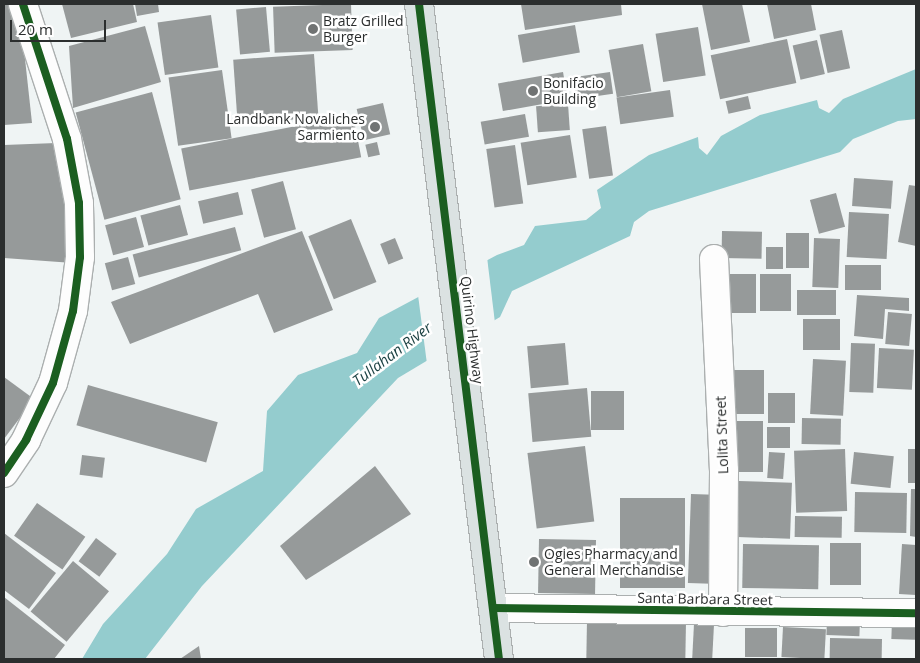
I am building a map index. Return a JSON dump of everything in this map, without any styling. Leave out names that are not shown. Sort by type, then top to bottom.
[{"type":"main road","name":"Quirino Highway","points":[[419,4],[499,659]]},
{"type":"street","points":[[4,474],[26,440],[53,383],[73,311],[80,257],[79,203],[66,139],[23,4]]},
{"type":"street","name":"Lolita Street","points":[[714,260],[724,471],[723,612]]},
{"type":"street","name":"Santa Barbara Street","points":[[493,608],[916,613]]},
{"type":"water","name":"Tullahan River","points":[[916,69],[916,119],[898,121],[853,139],[840,152],[649,211],[634,222],[630,236],[512,291],[500,317],[398,378],[202,586],[145,659],[82,659],[103,624],[167,554],[196,509],[263,471],[267,411],[298,375],[357,353],[379,318],[497,255],[524,245],[535,226],[586,220],[601,208],[597,190],[649,155],[698,137],[699,148],[707,155],[721,136],[760,115],[817,100],[819,108],[829,113],[843,99]]},
{"type":"pier","points":[[487,257],[495,323],[427,364],[418,295]]},
{"type":"building","points":[[4,4],[19,4],[32,123],[4,125]]},
{"type":"building","points":[[62,4],[133,4],[137,22],[71,38]]},
{"type":"building","points":[[135,4],[158,4],[159,12],[137,16]]},
{"type":"building","name":"Bratz Grilled Burger","points":[[351,4],[353,50],[275,53],[273,7]]},
{"type":"building","points":[[521,4],[621,4],[622,15],[525,30]]},
{"type":"building","points":[[702,4],[742,4],[750,42],[711,50]]},
{"type":"building","points":[[767,4],[811,4],[816,30],[774,39]]},
{"type":"building","points":[[266,7],[270,52],[240,54],[236,10]]},
{"type":"building","points":[[211,15],[218,67],[165,75],[158,23]]},
{"type":"building","points":[[575,25],[580,53],[523,63],[518,35]]},
{"type":"building","points":[[145,26],[161,82],[73,108],[69,46]]},
{"type":"building","points":[[698,27],[706,75],[663,82],[656,34]]},
{"type":"building","points":[[842,30],[850,68],[828,73],[820,35]]},
{"type":"building","points":[[787,39],[796,83],[720,99],[711,55]]},
{"type":"building","points":[[817,40],[825,74],[801,80],[793,46]]},
{"type":"building","points":[[643,44],[651,91],[617,97],[609,50]]},
{"type":"building","points":[[314,54],[318,118],[238,123],[233,60]]},
{"type":"building","points":[[222,70],[232,138],[178,146],[169,78]]},
{"type":"building","name":"Bonifacio Building","points":[[563,72],[568,100],[503,111],[498,83]]},
{"type":"building","points":[[610,72],[613,94],[576,99],[573,77]]},
{"type":"building","points":[[670,90],[674,117],[620,124],[617,98]]},
{"type":"building","points":[[152,92],[181,199],[104,220],[76,112]]},
{"type":"building","points":[[748,96],[751,109],[729,114],[726,101]]},
{"type":"building","points":[[383,103],[390,134],[364,140],[357,109]]},
{"type":"building","points":[[568,104],[570,130],[538,132],[536,106]]},
{"type":"building","points":[[525,114],[529,137],[485,144],[481,122]]},
{"type":"building","points":[[353,115],[361,157],[189,191],[181,148]]},
{"type":"building","points":[[606,126],[613,176],[589,179],[582,129]]},
{"type":"building","points":[[570,135],[577,177],[527,185],[521,143]]},
{"type":"building","points":[[377,142],[380,155],[368,157],[365,145]]},
{"type":"building","points":[[56,143],[73,263],[4,258],[4,145]]},
{"type":"building","points":[[515,145],[523,203],[494,207],[486,149]]},
{"type":"building","points":[[854,178],[893,181],[891,209],[852,206]]},
{"type":"building","points":[[283,181],[296,229],[264,238],[251,190]]},
{"type":"building","points":[[909,185],[916,186],[916,246],[898,242]]},
{"type":"building","points":[[238,192],[243,214],[203,224],[198,201]]},
{"type":"building","points":[[836,193],[845,227],[819,234],[810,200]]},
{"type":"building","points":[[180,205],[188,235],[148,246],[140,216]]},
{"type":"building","points":[[849,212],[889,214],[887,259],[847,257]]},
{"type":"building","points":[[136,217],[144,247],[113,255],[105,225]]},
{"type":"building","points":[[351,219],[376,282],[334,299],[308,236]]},
{"type":"building","points":[[235,227],[241,250],[139,278],[133,254]]},
{"type":"building","points":[[302,231],[333,310],[274,333],[258,294],[130,344],[111,302]]},
{"type":"building","points":[[722,231],[762,232],[762,259],[722,258]]},
{"type":"building","points":[[786,233],[809,233],[809,268],[786,268]]},
{"type":"building","points":[[395,238],[403,258],[388,264],[380,244]]},
{"type":"building","points":[[814,238],[840,239],[838,288],[812,287]]},
{"type":"building","points":[[766,247],[783,247],[783,269],[766,269]]},
{"type":"building","points":[[128,257],[135,284],[112,290],[105,263]]},
{"type":"building","points":[[845,265],[881,265],[881,290],[845,290]]},
{"type":"building","points":[[721,274],[756,274],[756,313],[721,313]]},
{"type":"building","points":[[760,274],[791,274],[791,311],[760,311]]},
{"type":"building","points":[[797,290],[836,290],[836,315],[797,315]]},
{"type":"building","points":[[857,295],[909,298],[909,311],[885,309],[883,339],[854,336]]},
{"type":"building","points":[[888,312],[912,314],[909,346],[885,344]]},
{"type":"building","points":[[803,319],[840,319],[840,350],[803,350]]},
{"type":"building","points":[[565,343],[569,385],[531,388],[527,346]]},
{"type":"building","points":[[851,343],[875,344],[873,393],[849,392]]},
{"type":"building","points":[[879,348],[914,350],[912,390],[877,388]]},
{"type":"building","points":[[813,359],[846,361],[843,416],[810,414]]},
{"type":"building","points":[[731,370],[764,370],[764,414],[731,414]]},
{"type":"building","points":[[4,377],[34,399],[4,439]]},
{"type":"building","points":[[88,385],[218,422],[206,463],[76,425]]},
{"type":"building","points":[[587,388],[591,437],[532,442],[528,393]]},
{"type":"building","points":[[591,391],[624,391],[624,430],[591,430]]},
{"type":"building","points":[[768,393],[795,393],[795,423],[768,423]]},
{"type":"building","points":[[802,418],[841,419],[841,445],[802,444]]},
{"type":"building","points":[[731,421],[763,421],[763,472],[731,472]]},
{"type":"building","points":[[767,427],[790,427],[790,448],[767,448]]},
{"type":"building","points":[[585,446],[594,521],[537,529],[527,453]]},
{"type":"building","points":[[845,449],[847,511],[796,513],[794,451]]},
{"type":"building","points":[[908,449],[916,449],[916,483],[908,483]]},
{"type":"building","points":[[769,452],[785,453],[783,479],[767,478]]},
{"type":"building","points":[[854,452],[894,456],[890,488],[851,484]]},
{"type":"building","points":[[82,455],[105,458],[102,478],[80,475]]},
{"type":"building","points":[[375,466],[411,514],[306,580],[280,546]]},
{"type":"building","points":[[739,481],[792,483],[790,539],[737,537]]},
{"type":"building","points":[[911,489],[916,489],[916,537],[910,536]]},
{"type":"building","points":[[855,492],[907,493],[906,533],[854,532]]},
{"type":"building","points":[[691,494],[722,495],[719,584],[688,583]]},
{"type":"building","points":[[620,498],[685,498],[685,588],[620,588]]},
{"type":"building","points":[[37,503],[85,537],[62,570],[14,536]]},
{"type":"building","points":[[795,516],[842,517],[842,538],[795,537]]},
{"type":"building","points":[[4,533],[56,573],[29,609],[4,590]]},
{"type":"building","points":[[96,538],[117,554],[99,577],[79,561]]},
{"type":"building","points":[[539,539],[596,540],[595,594],[538,593]]},
{"type":"building","points":[[830,543],[861,543],[861,585],[830,585]]},
{"type":"building","points":[[743,544],[819,545],[818,589],[742,588]]},
{"type":"building","points":[[902,544],[916,545],[916,595],[899,594]]},
{"type":"building","points":[[73,561],[109,591],[67,642],[31,612]]},
{"type":"building","points":[[4,597],[65,645],[54,659],[4,659]]},
{"type":"building","points":[[827,618],[860,619],[859,636],[826,635]]},
{"type":"building","points":[[587,620],[686,622],[685,659],[586,659]]},
{"type":"building","points":[[892,620],[916,621],[915,640],[891,639]]},
{"type":"building","points":[[694,624],[714,625],[712,659],[692,659]]},
{"type":"building","points":[[783,627],[826,629],[824,659],[781,657]]},
{"type":"building","points":[[745,628],[777,628],[777,657],[745,657]]},
{"type":"building","points":[[830,638],[882,639],[882,659],[830,659]]},
{"type":"building","points":[[199,646],[201,659],[180,659]]},
{"type":"cycle path","points":[[4,473],[26,440],[53,383],[73,311],[80,257],[79,203],[67,139],[23,4]]},
{"type":"cycle path","points":[[419,4],[499,659]]},
{"type":"cycle path","points":[[493,608],[916,613]]},
{"type":"place","name":"Bratz Grilled Burger","points":[[313,29]]},
{"type":"place","name":"Bonifacio Building","points":[[533,91]]},
{"type":"place","name":"Landbank Novaliches Sarmiento","points":[[375,127]]},
{"type":"place","name":"Ogies Pharmacy and General Merchandise","points":[[534,562]]}]
